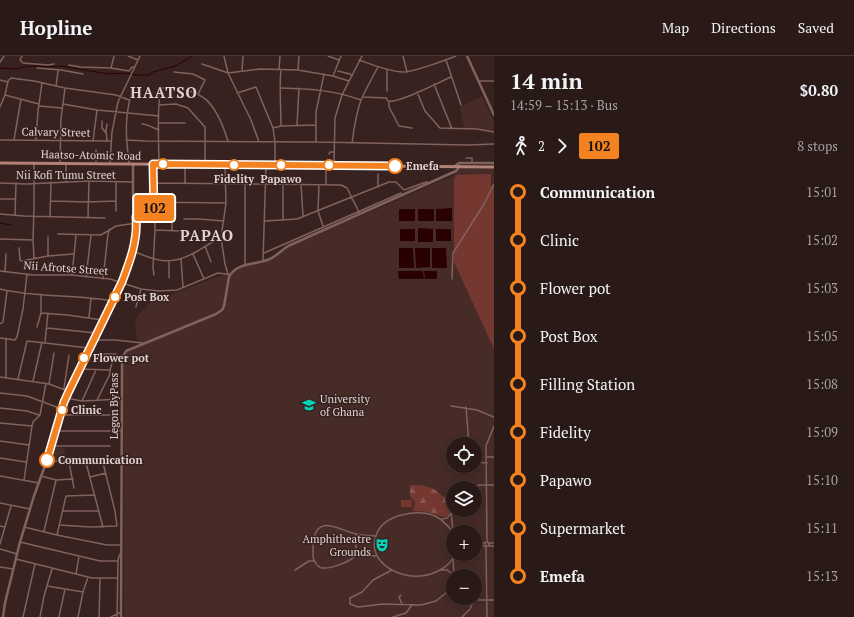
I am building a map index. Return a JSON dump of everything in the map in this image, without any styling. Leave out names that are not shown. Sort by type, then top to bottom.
[{"type":"main road","name":"Haatso-Atomic Road","points":[[0,163],[494,166]]},
{"type":"street","points":[[0,62],[4,56]]},
{"type":"street","points":[[22,56],[20,60],[23,63],[54,64]]},
{"type":"street","points":[[111,68],[114,56]]},
{"type":"street","points":[[128,56],[138,60]]},
{"type":"street","points":[[110,163],[111,141],[120,96],[140,56]]},
{"type":"street","points":[[224,56],[228,73],[259,142]]},
{"type":"street","points":[[242,72],[243,56]]},
{"type":"street","points":[[280,56],[279,83],[281,88],[281,126]]},
{"type":"street","points":[[298,70],[299,56]]},
{"type":"street","points":[[328,56],[339,60]]},
{"type":"street","points":[[333,76],[341,56]]},
{"type":"street","points":[[334,165],[335,118],[343,94],[362,56]]},
{"type":"street","points":[[403,56],[407,72]]},
{"type":"street","points":[[359,60],[378,67],[407,72],[456,56]]},
{"type":"street","points":[[467,56],[494,115]]},
{"type":"street","points":[[446,60],[461,105]]},
{"type":"street","points":[[202,64],[228,73],[280,69],[298,70],[333,76],[349,82]]},
{"type":"street","points":[[69,65],[129,70],[132,67],[135,67]]},
{"type":"street","points":[[352,143],[361,100],[378,67]]},
{"type":"street","points":[[37,68],[83,74]]},
{"type":"street","points":[[387,69],[387,91]]},
{"type":"street","points":[[56,86],[58,70]]},
{"type":"street","points":[[338,71],[352,76]]},
{"type":"street","points":[[174,72],[193,74],[205,80],[198,94]]},
{"type":"street","points":[[316,142],[316,112],[324,74]]},
{"type":"street","points":[[389,102],[403,99],[451,77]]},
{"type":"street","points":[[0,107],[8,82],[11,78],[120,96],[129,100]]},
{"type":"street","points":[[0,80],[8,82]]},
{"type":"street","points":[[478,81],[494,81]]},
{"type":"street","points":[[36,140],[42,83]]},
{"type":"street","points":[[434,84],[452,129]]},
{"type":"street","points":[[237,93],[256,87],[273,128],[275,165]]},
{"type":"street","points":[[60,164],[62,108],[65,88]]},
{"type":"street","points":[[159,164],[159,105],[160,91],[162,88],[186,89],[198,94],[208,101],[222,122],[228,142]]},
{"type":"street","points":[[281,88],[320,89],[361,100]]},
{"type":"street","points":[[297,125],[299,88]]},
{"type":"street","points":[[3,617],[5,603],[24,527],[52,446],[62,409],[86,354],[122,282],[133,251],[137,234],[137,223],[134,199],[133,168],[126,140],[129,100],[132,91]]},
{"type":"street","points":[[416,92],[425,111],[438,127],[442,129],[477,129],[494,132]]},
{"type":"street","points":[[0,95],[21,99],[39,105],[62,108]]},
{"type":"street","points":[[363,97],[385,97],[389,102],[389,107],[399,126],[412,128]]},
{"type":"street","points":[[14,140],[21,99]]},
{"type":"street","points":[[63,104],[97,110],[159,116]]},
{"type":"street","points":[[159,105],[176,104],[188,108],[205,128],[205,164]]},
{"type":"street","points":[[93,141],[97,110]]},
{"type":"street","points":[[102,121],[102,128],[106,133]]},
{"type":"street","points":[[159,123],[185,123]]},
{"type":"street","points":[[107,124],[107,141]]},
{"type":"street","points":[[142,124],[146,124],[159,130]]},
{"type":"street","points":[[273,128],[281,126],[316,125]]},
{"type":"street","name":"Calvary Street","points":[[0,140],[111,141]]},
{"type":"street","points":[[126,140],[468,145],[494,144]]},
{"type":"street","points":[[96,150],[96,164]]},
{"type":"street","points":[[329,154],[330,152],[334,152]]},
{"type":"street","points":[[466,158],[472,158],[472,163]]},
{"type":"street","points":[[34,163],[34,258]]},
{"type":"street","points":[[455,166],[459,163],[494,163]]},
{"type":"street","points":[[66,164],[66,182]]},
{"type":"street","points":[[153,164],[155,230],[154,275]]},
{"type":"street","points":[[185,164],[185,184]]},
{"type":"street","points":[[225,164],[226,203],[221,238],[228,276]]},
{"type":"street","points":[[263,261],[266,165]]},
{"type":"street","points":[[326,165],[326,184]]},
{"type":"street","points":[[359,212],[456,171],[460,166]]},
{"type":"street","points":[[378,174],[378,186]]},
{"type":"street","name":"Nii Kofi Tumu Street","points":[[0,182],[33,184],[51,182],[133,182]]},
{"type":"street","points":[[50,217],[51,182]]},
{"type":"street","points":[[88,217],[89,182]]},
{"type":"street","points":[[116,182],[116,212]]},
{"type":"street","points":[[265,221],[295,220],[336,202],[389,182],[396,182],[404,190],[426,182],[429,183]]},
{"type":"street","points":[[153,183],[345,185],[359,212]]},
{"type":"street","points":[[15,215],[16,184]]},
{"type":"street","points":[[283,184],[283,220]]},
{"type":"street","points":[[301,184],[303,217]]},
{"type":"street","points":[[452,279],[453,254],[456,247],[484,204],[494,184]]},
{"type":"street","points":[[245,185],[245,265]]},
{"type":"street","points":[[319,185],[318,211],[324,228]]},
{"type":"street","points":[[264,253],[324,228],[401,192]]},
{"type":"street","points":[[0,199],[16,199]]},
{"type":"street","points":[[51,201],[116,201]]},
{"type":"street","points":[[154,202],[226,203]]},
{"type":"street","points":[[172,202],[172,231]]},
{"type":"street","points":[[136,217],[154,213]]},
{"type":"street","points":[[0,214],[105,218]]},
{"type":"street","points":[[184,219],[224,221]]},
{"type":"street","points":[[58,234],[101,235],[117,226],[137,223]]},
{"type":"street","points":[[228,276],[235,269],[245,265],[272,259],[288,246],[324,228]]},
{"type":"street","points":[[103,279],[108,234],[110,229]]},
{"type":"street","points":[[155,230],[182,231]]},
{"type":"street","points":[[72,275],[76,235]]},
{"type":"street","points":[[86,277],[91,235]]},
{"type":"street","points":[[48,237],[48,256]]},
{"type":"street","points":[[133,251],[154,260],[169,261],[181,259],[193,254],[221,238]]},
{"type":"street","points":[[0,239],[33,240]]},
{"type":"street","points":[[205,246],[211,262]]},
{"type":"street","points":[[19,248],[21,261],[48,256],[73,254]]},
{"type":"street","points":[[5,272],[6,254]]},
{"type":"street","points":[[193,254],[204,279]]},
{"type":"street","points":[[181,259],[184,288]]},
{"type":"street","points":[[169,261],[169,278]]},
{"type":"street","name":"Nii Afrotse Street","points":[[0,271],[27,274],[72,275],[122,282],[141,288],[174,291],[218,273],[228,276]]},
{"type":"street","points":[[0,338],[15,340],[17,337],[20,327],[27,274]]},
{"type":"street","name":"Legon ByPass","points":[[121,617],[122,358],[126,351],[216,314],[222,310],[224,306],[228,276]]},
{"type":"street","points":[[136,307],[141,288]]},
{"type":"street","points":[[0,290],[25,294],[92,298],[113,301]]},
{"type":"street","points":[[0,324],[3,322],[7,291]]},
{"type":"street","points":[[37,327],[41,313],[41,295]]},
{"type":"street","points":[[89,317],[92,298]]},
{"type":"street","points":[[41,313],[89,317],[103,320]]},
{"type":"street","points":[[45,342],[48,313]]},
{"type":"street","points":[[47,328],[96,333]]},
{"type":"street","points":[[6,338],[6,378]]},
{"type":"street","points":[[93,340],[115,340],[143,344]]},
{"type":"street","points":[[18,379],[26,342],[28,341],[89,348]]},
{"type":"street","points":[[33,381],[42,342]]},
{"type":"street","points":[[24,480],[32,426],[33,422],[40,415],[54,353]]},
{"type":"street","points":[[86,354],[116,354]]},
{"type":"street","points":[[64,388],[69,355]]},
{"type":"street","points":[[97,400],[110,374],[112,363]]},
{"type":"street","points":[[79,369],[110,370]]},
{"type":"street","points":[[82,401],[96,370]]},
{"type":"street","points":[[0,377],[33,381],[64,388],[69,391]]},
{"type":"street","points":[[0,393],[27,396],[62,409]]},
{"type":"street","points":[[66,398],[82,401],[122,399]]},
{"type":"street","points":[[451,406],[483,412],[494,417]]},
{"type":"street","points":[[0,408],[40,415]]},
{"type":"street","points":[[466,408],[468,437]]},
{"type":"street","points":[[60,415],[110,415]]},
{"type":"street","points":[[0,423],[32,426]]},
{"type":"street","points":[[487,617],[486,443],[493,431],[494,426]]},
{"type":"street","points":[[56,431],[122,431]]},
{"type":"street","points":[[0,441],[29,445]]},
{"type":"street","points":[[52,446],[110,446]]},
{"type":"street","points":[[486,457],[494,457]]},
{"type":"street","points":[[0,458],[26,462]]},
{"type":"street","points":[[47,460],[121,463]]},
{"type":"street","points":[[69,462],[74,488]]},
{"type":"street","points":[[86,462],[103,527]]},
{"type":"street","points":[[103,463],[115,511],[117,526]]},
{"type":"street","points":[[482,463],[486,463]]},
{"type":"street","points":[[90,476],[106,473]]},
{"type":"street","points":[[0,476],[39,483]]},
{"type":"street","points":[[41,476],[56,480],[72,479]]},
{"type":"street","points":[[43,531],[56,480]]},
{"type":"street","points":[[482,486],[494,485]]},
{"type":"street","points":[[58,535],[66,496],[95,495]]},
{"type":"street","points":[[0,503],[30,509]]},
{"type":"street","points":[[0,544],[11,506]]},
{"type":"street","points":[[63,510],[100,511]]},
{"type":"street","points":[[446,525],[440,519],[429,514],[422,513],[404,514],[392,518],[378,531],[376,536],[376,550],[377,556],[384,565],[402,575],[416,576],[432,574],[440,570],[450,561]]},
{"type":"street","points":[[440,519],[448,517]]},
{"type":"street","points":[[60,525],[103,527],[121,525]]},
{"type":"street","points":[[0,526],[5,527]]},
{"type":"street","points":[[356,534],[356,555],[352,559],[330,568],[319,567],[314,561],[314,540],[316,531],[319,528],[333,526],[356,534],[376,536]]},
{"type":"street","points":[[24,527],[107,545],[121,545]]},
{"type":"street","points":[[20,542],[103,562],[118,560]]},
{"type":"street","points":[[482,543],[494,543]]},
{"type":"street","points":[[487,543],[489,545],[487,546]]},
{"type":"street","points":[[482,546],[494,546]]},
{"type":"street","points":[[0,550],[17,554]]},
{"type":"street","points":[[117,617],[118,556],[121,554]]},
{"type":"street","points":[[356,555],[377,556]]},
{"type":"street","points":[[76,574],[80,556]]},
{"type":"street","points":[[16,559],[88,577],[118,578]]},
{"type":"street","points":[[295,570],[309,561],[314,561]]},
{"type":"street","points":[[23,617],[36,564]]},
{"type":"street","points":[[0,567],[13,570]]},
{"type":"street","points":[[40,617],[52,569]]},
{"type":"street","points":[[392,570],[373,580],[362,592],[350,598],[349,602],[351,605],[358,607],[383,604],[421,605],[436,601],[446,593]]},
{"type":"street","points":[[440,570],[446,570]]},
{"type":"street","points":[[78,617],[82,592],[88,577]]},
{"type":"street","points":[[99,617],[100,578]]},
{"type":"street","points":[[47,586],[82,592]]},
{"type":"street","points":[[59,617],[65,589]]},
{"type":"street","points":[[401,595],[399,597],[402,604]]},
{"type":"street","points":[[482,600],[494,600]]},
{"type":"street","points":[[393,617],[406,613],[412,605]]},
{"type":"street","points":[[462,617],[472,605]]},
{"type":"street","points":[[110,617],[121,612]]},
{"type":"shaded area","points":[[482,96],[494,121],[494,138],[492,131],[478,128],[464,128],[460,107]]},
{"type":"shaded area","name":"University of Ghana","points":[[461,168],[494,168],[494,617],[124,617],[123,357],[127,352],[139,346],[135,327],[136,318],[156,297],[172,294],[249,265],[272,260],[288,246],[452,177]]},
{"type":"shaded area","points":[[452,208],[452,221],[436,221],[436,209]]},
{"type":"shaded area","points":[[399,209],[415,209],[415,221],[399,221]]},
{"type":"shaded area","points":[[418,209],[434,209],[434,221],[418,221]]},
{"type":"shaded area","points":[[418,228],[433,229],[433,242],[418,242]]},
{"type":"shaded area","points":[[400,229],[415,229],[415,241],[400,241]]},
{"type":"shaded area","points":[[436,229],[451,229],[451,241],[436,241]]},
{"type":"shaded area","points":[[399,248],[413,248],[414,268],[399,268]]},
{"type":"shaded area","points":[[415,248],[430,248],[430,267],[416,268]]},
{"type":"shaded area","points":[[432,248],[446,248],[447,268],[432,268]]},
{"type":"shaded area","points":[[398,271],[411,271],[411,279],[399,279]]},
{"type":"shaded area","points":[[411,271],[423,271],[424,279],[411,279]]},
{"type":"shaded area","points":[[424,271],[437,271],[437,279],[425,279]]},
{"type":"shaded area","points":[[53,447],[65,448],[64,460],[49,459]]},
{"type":"green space","points":[[491,174],[491,186],[494,186],[494,349],[454,262],[454,180],[456,175]]},
{"type":"green space","points":[[410,485],[421,485],[434,489],[446,498],[446,516],[413,511],[415,502],[410,496]]},
{"type":"green space","points":[[401,500],[404,500],[405,502],[405,500],[412,500],[412,507],[401,507]]},
{"type":"waterway","points":[[0,68],[17,69],[37,66],[60,66],[109,74],[126,73],[135,75],[149,75],[153,72],[176,66],[192,56]]},
{"type":"waterway","points":[[0,223],[11,225]]},
{"type":"bus line","name":"102","points":[[47,460],[64,402],[122,282],[132,256],[137,230],[136,217],[154,213],[153,164],[395,166]]},
{"type":"place","name":"Fidelity","points":[[234,165]]},
{"type":"place","name":"Papawo","points":[[281,165]]},
{"type":"place","name":"Emefa","points":[[395,166]]},
{"type":"place","name":"Post Box","points":[[115,297]]},
{"type":"place","name":"Flower pot","points":[[84,358]]},
{"type":"place","name":"University of Ghana","points":[[309,405]]},
{"type":"place","name":"Clinic","points":[[62,410]]},
{"type":"place","name":"Communication","points":[[47,460]]},
{"type":"place","name":"Amphitheatre Grounds","points":[[382,545]]},
{"type":"district","name":"HAATSO","points":[[164,92]]},
{"type":"district","name":"PAPAO","points":[[207,235]]}]
